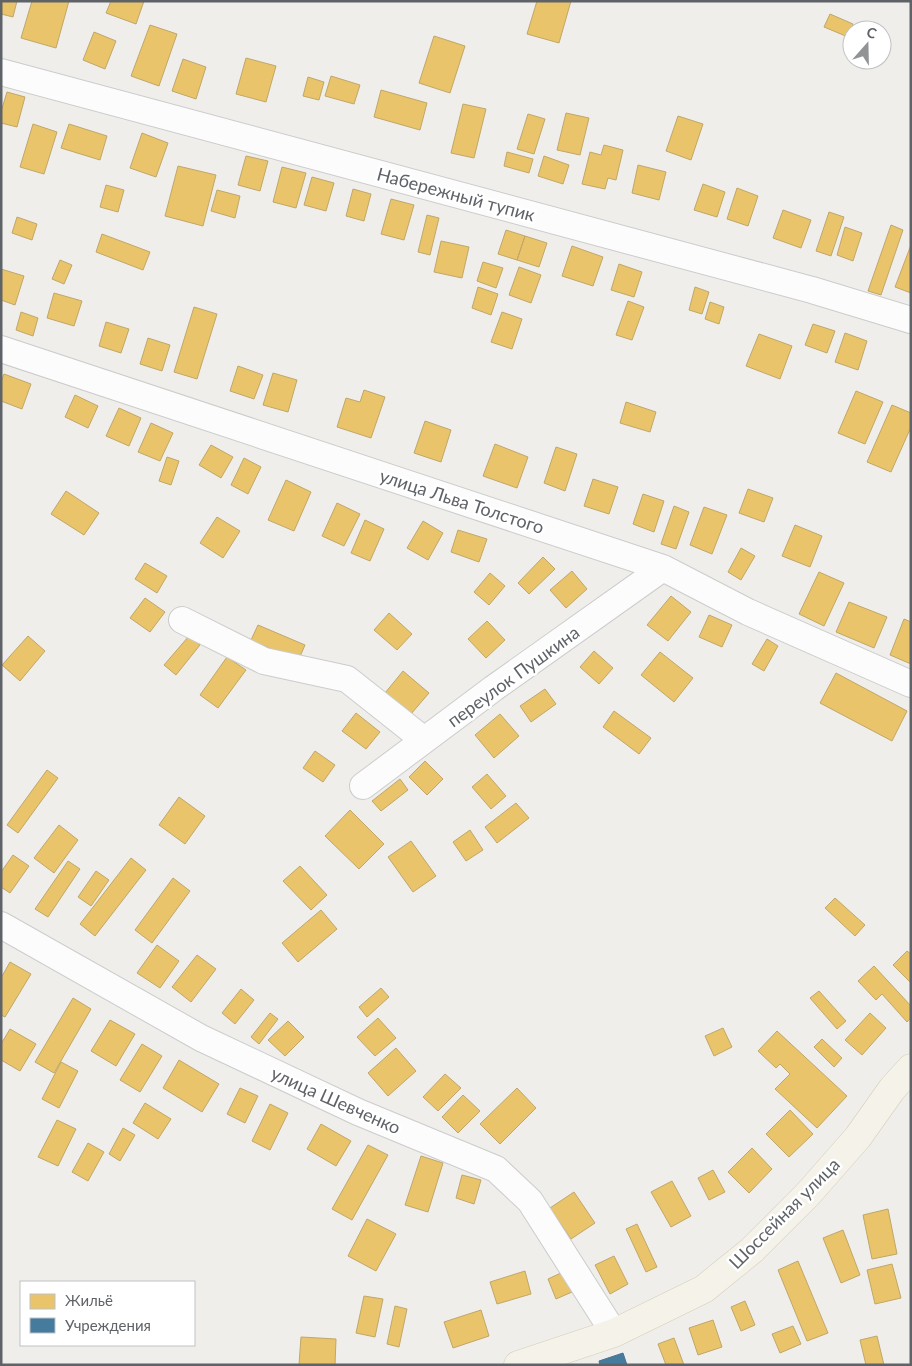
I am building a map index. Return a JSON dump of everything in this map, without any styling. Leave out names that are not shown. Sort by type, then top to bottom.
[{"type":"main road","name":"Шоссейная улица","points":[[518,1365],[614,1333],[704,1289],[752,1250],[808,1194],[858,1137],[892,1089],[911,1068]]},
{"type":"street","name":"Набережный тупик","points":[[1,72],[812,290],[911,320]]},
{"type":"street","name":"улица Льва Толстого","points":[[1,349],[663,568],[748,612],[911,684]]},
{"type":"street","name":"переулок Пушкина","points":[[364,786],[494,688],[663,568]]},
{"type":"street","points":[[182,620],[264,661],[347,679],[424,740]]},
{"type":"street","name":"улица Шевченко","points":[[1,924],[201,1038],[358,1112],[496,1169],[530,1201],[614,1333]]},
{"type":"building: Жильё","points":[[1,1],[17,1],[13,17],[1,14]]},
{"type":"building: Жильё","points":[[32,1],[69,1],[56,48],[21,38]]},
{"type":"building: Жильё","points":[[111,1],[144,1],[136,24],[106,13]]},
{"type":"building: Жильё","points":[[537,1],[571,1],[559,43],[527,34]]},
{"type":"building: Жильё","points":[[830,14],[844,20],[842,20],[842,34],[824,27]]},
{"type":"building: Жильё","points":[[150,25],[177,34],[159,86],[131,76]]},
{"type":"building: Жильё","points":[[94,32],[116,41],[105,69],[83,60]]},
{"type":"building: Жильё","points":[[434,36],[465,46],[450,93],[419,83]]},
{"type":"building: Жильё","points":[[246,58],[276,66],[266,102],[236,94]]},
{"type":"building: Жильё","points":[[183,59],[206,67],[196,99],[172,91]]},
{"type":"building: Жильё","points":[[331,76],[360,85],[354,104],[325,96]]},
{"type":"building: Жильё","points":[[308,77],[324,82],[319,100],[303,96]]},
{"type":"building: Жильё","points":[[381,90],[427,103],[420,130],[374,117]]},
{"type":"building: Жильё","points":[[7,92],[25,97],[17,127],[1,123],[1,112]]},
{"type":"building: Жильё","points":[[463,104],[486,109],[474,158],[451,153]]},
{"type":"building: Жильё","points":[[566,113],[589,118],[580,155],[557,150]]},
{"type":"building: Жильё","points":[[528,114],[545,119],[534,154],[517,149]]},
{"type":"building: Жильё","points":[[678,116],[703,124],[691,160],[666,151]]},
{"type":"building: Жильё","points":[[33,124],[57,132],[44,174],[20,167]]},
{"type":"building: Жильё","points":[[69,124],[107,136],[100,160],[61,148]]},
{"type":"building: Жильё","points":[[142,133],[168,143],[156,177],[130,168]]},
{"type":"building: Жильё","points":[[604,145],[623,150],[616,180],[608,178],[605,189],[582,184],[590,152],[601,155]]},
{"type":"building: Жильё","points":[[507,152],[533,159],[529,173],[504,166]]},
{"type":"building: Жильё","points":[[246,156],[268,161],[260,191],[238,185]]},
{"type":"building: Жильё","points":[[544,156],[569,165],[563,184],[538,176]]},
{"type":"building: Жильё","points":[[638,165],[666,172],[659,200],[632,193]]},
{"type":"building: Жильё","points":[[178,166],[216,175],[203,226],[165,216]]},
{"type":"building: Жильё","points":[[282,167],[306,173],[296,208],[273,202]]},
{"type":"building: Жильё","points":[[312,177],[334,183],[326,211],[304,205]]},
{"type":"building: Жильё","points":[[703,184],[725,192],[717,217],[694,210]]},
{"type":"building: Жильё","points":[[106,185],[124,190],[118,212],[100,207]]},
{"type":"building: Жильё","points":[[737,188],[758,196],[748,226],[727,219]]},
{"type":"building: Жильё","points":[[353,189],[371,194],[364,221],[346,216]]},
{"type":"building: Жильё","points":[[217,190],[240,196],[235,218],[211,211]]},
{"type":"building: Жильё","points":[[391,199],[414,205],[404,240],[381,234]]},
{"type":"building: Жильё","points":[[783,210],[811,220],[801,248],[773,238]]},
{"type":"building: Жильё","points":[[829,212],[844,217],[831,256],[816,251]]},
{"type":"building: Жильё","points":[[427,215],[439,218],[430,255],[418,252]]},
{"type":"building: Жильё","points":[[17,217],[37,224],[32,240],[12,233]]},
{"type":"building: Жильё","points":[[891,225],[903,230],[881,295],[868,291]]},
{"type":"building: Жильё","points":[[845,227],[862,233],[853,261],[837,255]]},
{"type":"building: Жильё","points":[[506,230],[525,236],[517,260],[498,254]]},
{"type":"building: Жильё","points":[[102,234],[150,252],[143,270],[96,252]]},
{"type":"building: Жильё","points":[[525,236],[547,243],[539,267],[517,260]]},
{"type":"building: Жильё","points":[[441,241],[469,247],[462,278],[434,272]]},
{"type":"building: Жильё","points":[[911,245],[911,293],[895,287]]},
{"type":"building: Жильё","points":[[572,246],[603,257],[593,286],[562,276]]},
{"type":"building: Жильё","points":[[60,260],[72,265],[64,284],[52,279]]},
{"type":"building: Жильё","points":[[483,262],[503,268],[496,288],[477,281]]},
{"type":"building: Жильё","points":[[619,264],[642,272],[634,297],[611,290]]},
{"type":"building: Жильё","points":[[519,267],[541,275],[531,303],[509,295]]},
{"type":"building: Жильё","points":[[1,269],[24,276],[15,305],[1,300]]},
{"type":"building: Жильё","points":[[478,287],[498,294],[491,315],[472,308]]},
{"type":"building: Жильё","points":[[695,287],[709,292],[702,314],[689,310]]},
{"type":"building: Жильё","points":[[54,293],[82,301],[74,326],[47,318]]},
{"type":"building: Жильё","points":[[628,301],[644,307],[632,340],[616,335]]},
{"type":"building: Жильё","points":[[710,302],[724,307],[719,324],[705,319]]},
{"type":"building: Жильё","points":[[194,307],[217,314],[197,379],[174,372]]},
{"type":"building: Жильё","points":[[21,312],[38,318],[33,336],[16,330]]},
{"type":"building: Жильё","points":[[502,312],[522,319],[512,349],[491,342]]},
{"type":"building: Жильё","points":[[106,322],[129,329],[121,353],[99,346]]},
{"type":"building: Жильё","points":[[813,324],[835,331],[827,353],[805,345]]},
{"type":"building: Жильё","points":[[845,333],[867,341],[858,370],[835,362]]},
{"type":"building: Жильё","points":[[759,334],[792,346],[780,379],[746,366]]},
{"type":"building: Жильё","points":[[148,338],[170,345],[162,371],[140,364]]},
{"type":"building: Жильё","points":[[238,366],[263,375],[254,399],[230,391]]},
{"type":"building: Жильё","points":[[273,373],[297,380],[288,412],[263,405]]},
{"type":"building: Жильё","points":[[4,374],[31,384],[22,409],[1,401],[1,382]]},
{"type":"building: Жильё","points":[[364,390],[385,397],[371,438],[337,427],[346,398],[360,402]]},
{"type":"building: Жильё","points":[[856,391],[883,402],[865,444],[838,433]]},
{"type":"building: Жильё","points":[[75,395],[98,406],[88,428],[65,417]]},
{"type":"building: Жильё","points":[[626,402],[656,412],[650,432],[620,423]]},
{"type":"building: Жильё","points":[[892,405],[911,413],[911,427],[891,472],[867,462]]},
{"type":"building: Жильё","points":[[119,408],[141,418],[129,446],[106,436]]},
{"type":"building: Жильё","points":[[425,421],[451,430],[441,462],[414,453]]},
{"type":"building: Жильё","points":[[151,423],[173,433],[160,461],[138,452]]},
{"type":"building: Жильё","points":[[495,444],[528,457],[517,488],[483,476]]},
{"type":"building: Жильё","points":[[211,445],[233,457],[221,478],[199,465]]},
{"type":"building: Жильё","points":[[556,447],[577,454],[565,491],[544,483]]},
{"type":"building: Жильё","points":[[167,457],[179,461],[171,485],[159,481]]},
{"type":"building: Жильё","points":[[244,458],[261,467],[248,494],[231,485]]},
{"type":"building: Жильё","points":[[593,479],[618,487],[609,514],[584,506]]},
{"type":"building: Жильё","points":[[286,480],[311,492],[294,531],[268,520]]},
{"type":"building: Жильё","points":[[748,489],[773,498],[764,522],[739,513]]},
{"type":"building: Жильё","points":[[66,491],[99,513],[84,535],[51,514]]},
{"type":"building: Жильё","points":[[643,494],[664,501],[654,532],[633,524]]},
{"type":"building: Жильё","points":[[337,503],[360,514],[344,546],[322,536]]},
{"type":"building: Жильё","points":[[674,506],[689,512],[676,549],[661,544]]},
{"type":"building: Жильё","points":[[704,507],[727,515],[712,554],[690,545]]},
{"type":"building: Жильё","points":[[217,517],[240,531],[223,558],[200,543]]},
{"type":"building: Жильё","points":[[365,520],[384,529],[370,561],[351,553]]},
{"type":"building: Жильё","points":[[423,521],[443,533],[428,560],[407,548]]},
{"type":"building: Жильё","points":[[795,525],[822,536],[810,567],[782,556]]},
{"type":"building: Жильё","points":[[458,530],[487,539],[479,562],[451,552]]},
{"type":"building: Жильё","points":[[741,548],[755,556],[741,580],[728,572]]},
{"type":"building: Жильё","points":[[543,557],[555,569],[529,594],[518,583]]},
{"type":"building: Жильё","points":[[145,563],[167,576],[157,593],[135,579]]},
{"type":"building: Жильё","points":[[572,571],[587,589],[566,608],[550,590]]},
{"type":"building: Жильё","points":[[819,572],[844,583],[824,626],[799,614]]},
{"type":"building: Жильё","points":[[490,573],[505,586],[489,605],[474,592]]},
{"type":"building: Жильё","points":[[671,596],[691,612],[668,641],[647,625]]},
{"type":"building: Жильё","points":[[145,598],[165,612],[150,632],[130,618]]},
{"type":"building: Жильё","points":[[849,602],[887,617],[874,648],[836,632]]},
{"type":"building: Жильё","points":[[389,613],[412,634],[397,650],[374,630]]},
{"type":"building: Жильё","points":[[709,615],[732,625],[722,647],[699,637]]},
{"type":"building: Жильё","points":[[904,619],[911,622],[911,664],[890,655]]},
{"type":"building: Жильё","points":[[487,621],[505,640],[486,658],[468,639]]},
{"type":"building: Жильё","points":[[258,625],[305,645],[298,661],[251,640]]},
{"type":"building: Жильё","points":[[28,636],[45,651],[20,681],[2,665]]},
{"type":"building: Жильё","points":[[189,636],[200,645],[176,675],[164,665]]},
{"type":"building: Жильё","points":[[767,639],[778,646],[764,671],[752,664]]},
{"type":"building: Жильё","points":[[594,651],[613,668],[599,684],[580,667]]},
{"type":"building: Жильё","points":[[660,652],[693,678],[674,702],[641,675]]},
{"type":"building: Жильё","points":[[227,657],[246,670],[218,708],[200,695]]},
{"type":"building: Жильё","points":[[403,671],[429,693],[411,714],[385,693]]},
{"type":"building: Жильё","points":[[836,673],[907,711],[892,741],[820,703]]},
{"type":"building: Жильё","points":[[545,689],[556,704],[531,722],[520,706]]},
{"type":"building: Жильё","points":[[614,711],[651,738],[639,754],[603,727]]},
{"type":"building: Жильё","points":[[356,713],[380,732],[366,749],[342,731]]},
{"type":"building: Жильё","points":[[500,714],[519,736],[494,758],[475,735]]},
{"type":"building: Жильё","points":[[315,751],[335,765],[323,782],[303,768]]},
{"type":"building: Жильё","points":[[425,761],[443,779],[427,795],[409,777]]},
{"type":"building: Жильё","points":[[47,770],[58,778],[18,833],[7,825]]},
{"type":"building: Жильё","points":[[487,774],[506,796],[491,809],[472,787]]},
{"type":"building: Жильё","points":[[400,779],[408,790],[381,811],[372,801]]},
{"type":"building: Жильё","points":[[179,797],[205,816],[185,844],[159,825]]},
{"type":"building: Жильё","points":[[516,803],[529,818],[497,843],[485,827]]},
{"type":"building: Жильё","points":[[350,810],[384,844],[359,869],[325,836]]},
{"type":"building: Жильё","points":[[59,825],[78,840],[54,873],[34,858]]},
{"type":"building: Жильё","points":[[470,830],[483,850],[466,861],[453,842]]},
{"type":"building: Жильё","points":[[411,841],[436,876],[413,892],[388,857]]},
{"type":"building: Жильё","points":[[13,855],[29,866],[10,893],[1,887],[1,872]]},
{"type":"building: Жильё","points":[[131,858],[146,870],[95,936],[80,924]]},
{"type":"building: Жильё","points":[[68,861],[80,869],[48,917],[35,909]]},
{"type":"building: Жильё","points":[[300,866],[327,895],[311,910],[283,881]]},
{"type":"building: Жильё","points":[[96,871],[109,880],[91,906],[78,897]]},
{"type":"building: Жильё","points":[[173,878],[190,891],[152,943],[135,930]]},
{"type":"building: Жильё","points":[[835,898],[865,925],[855,936],[825,908]]},
{"type":"building: Жильё","points":[[321,910],[337,929],[298,962],[282,943]]},
{"type":"building: Жильё","points":[[157,945],[179,961],[160,988],[137,973]]},
{"type":"building: Жильё","points":[[907,951],[911,954],[911,983],[893,965]]},
{"type":"building: Жильё","points":[[197,955],[216,969],[191,1002],[172,987]]},
{"type":"building: Жильё","points":[[10,962],[31,974],[5,1017],[1,1015],[1,978]]},
{"type":"building: Жильё","points":[[874,966],[911,1006],[911,1018],[907,1022],[882,994],[876,1000],[858,981]]},
{"type":"building: Жильё","points":[[381,988],[389,997],[367,1017],[359,1007]]},
{"type":"building: Жильё","points":[[241,989],[254,1000],[235,1024],[222,1013]]},
{"type":"building: Жильё","points":[[819,991],[846,1021],[837,1029],[810,998]]},
{"type":"building: Жильё","points":[[73,998],[91,1009],[54,1073],[35,1062]]},
{"type":"building: Жильё","points":[[270,1013],[278,1019],[259,1044],[251,1037]]},
{"type":"building: Жильё","points":[[870,1013],[886,1028],[862,1055],[845,1040]]},
{"type":"building: Жильё","points":[[378,1018],[396,1038],[375,1056],[357,1037]]},
{"type":"building: Жильё","points":[[110,1020],[135,1034],[116,1066],[91,1051]]},
{"type":"building: Жильё","points":[[288,1021],[304,1037],[285,1056],[268,1040]]},
{"type":"building: Жильё","points":[[723,1028],[732,1047],[714,1056],[705,1036]]},
{"type":"building: Жильё","points":[[10,1029],[36,1044],[20,1071],[1,1060],[1,1044]]},
{"type":"building: Жильё","points":[[777,1031],[847,1096],[817,1128],[775,1089],[790,1074],[780,1064],[776,1068],[758,1051]]},
{"type":"building: Жильё","points":[[822,1039],[842,1058],[834,1067],[814,1047]]},
{"type":"building: Жильё","points":[[142,1044],[162,1056],[140,1092],[120,1080]]},
{"type":"building: Жильё","points":[[396,1048],[416,1071],[388,1096],[368,1073]]},
{"type":"building: Жильё","points":[[179,1060],[219,1084],[202,1112],[163,1088]]},
{"type":"building: Жильё","points":[[61,1062],[78,1071],[59,1108],[42,1099]]},
{"type":"building: Жильё","points":[[445,1074],[461,1088],[438,1111],[423,1097]]},
{"type":"building: Жильё","points":[[240,1088],[258,1096],[245,1123],[227,1114]]},
{"type":"building: Жильё","points":[[517,1088],[536,1108],[500,1144],[480,1124]]},
{"type":"building: Жильё","points":[[463,1095],[480,1111],[458,1133],[442,1117]]},
{"type":"building: Жильё","points":[[145,1103],[171,1119],[158,1139],[133,1123]]},
{"type":"building: Жильё","points":[[270,1104],[288,1113],[270,1150],[252,1141]]},
{"type":"building: Жильё","points":[[790,1110],[813,1134],[789,1157],[766,1134]]},
{"type":"building: Жильё","points":[[57,1120],[76,1129],[58,1166],[38,1157]]},
{"type":"building: Жильё","points":[[321,1124],[351,1141],[336,1166],[307,1149]]},
{"type":"building: Жильё","points":[[123,1128],[135,1135],[120,1161],[109,1154]]},
{"type":"building: Жильё","points":[[88,1143],[104,1152],[88,1181],[72,1172]]},
{"type":"building: Жильё","points":[[368,1145],[388,1155],[352,1220],[332,1209]]},
{"type":"building: Жильё","points":[[752,1148],[772,1169],[749,1193],[728,1172]]},
{"type":"building: Жильё","points":[[421,1156],[443,1163],[428,1212],[405,1205]]},
{"type":"building: Жильё","points":[[713,1170],[725,1192],[709,1200],[698,1178]]},
{"type":"building: Жильё","points":[[462,1175],[481,1180],[474,1204],[456,1198]]},
{"type":"building: Жильё","points":[[672,1181],[691,1216],[671,1227],[651,1192]]},
{"type":"building: Жильё","points":[[574,1192],[595,1223],[571,1239],[550,1208]]},
{"type":"building: Жильё","points":[[888,1209],[897,1254],[872,1259],[863,1215]]},
{"type":"building: Жильё","points":[[367,1219],[396,1234],[376,1271],[348,1256]]},
{"type":"building: Жильё","points":[[637,1224],[657,1267],[646,1272],[626,1229]]},
{"type":"building: Жильё","points":[[843,1230],[860,1275],[841,1283],[823,1238]]},
{"type":"building: Жильё","points":[[614,1256],[628,1284],[610,1294],[595,1265]]},
{"type":"building: Жильё","points":[[798,1261],[828,1333],[807,1341],[778,1270]]},
{"type":"building: Жильё","points":[[892,1264],[901,1298],[875,1304],[867,1270]]},
{"type":"building: Жильё","points":[[525,1271],[531,1294],[497,1304],[490,1282]]},
{"type":"building: Жильё","points":[[563,1272],[572,1292],[556,1299],[548,1279]]},
{"type":"building: Жильё","points":[[364,1296],[383,1299],[375,1337],[356,1333]]},
{"type":"building: Жильё","points":[[745,1301],[755,1325],[741,1331],[731,1307]]},
{"type":"building: Жильё","points":[[395,1306],[407,1309],[399,1347],[387,1344]]},
{"type":"building: Жильё","points":[[481,1310],[489,1336],[453,1348],[444,1322]]},
{"type":"building: Жильё","points":[[713,1320],[722,1347],[698,1355],[689,1328]]},
{"type":"building: Жильё","points":[[793,1326],[801,1344],[780,1353],[772,1334]]},
{"type":"building: Жильё","points":[[877,1336],[884,1365],[866,1365],[860,1340]]},
{"type":"building: Жильё","points":[[301,1337],[336,1339],[335,1365],[299,1365]]},
{"type":"building: Жильё","points":[[674,1338],[684,1365],[666,1365],[658,1344]]},
{"type":"building: Учреждения","points":[[623,1353],[627,1365],[600,1365],[599,1361]]}]
